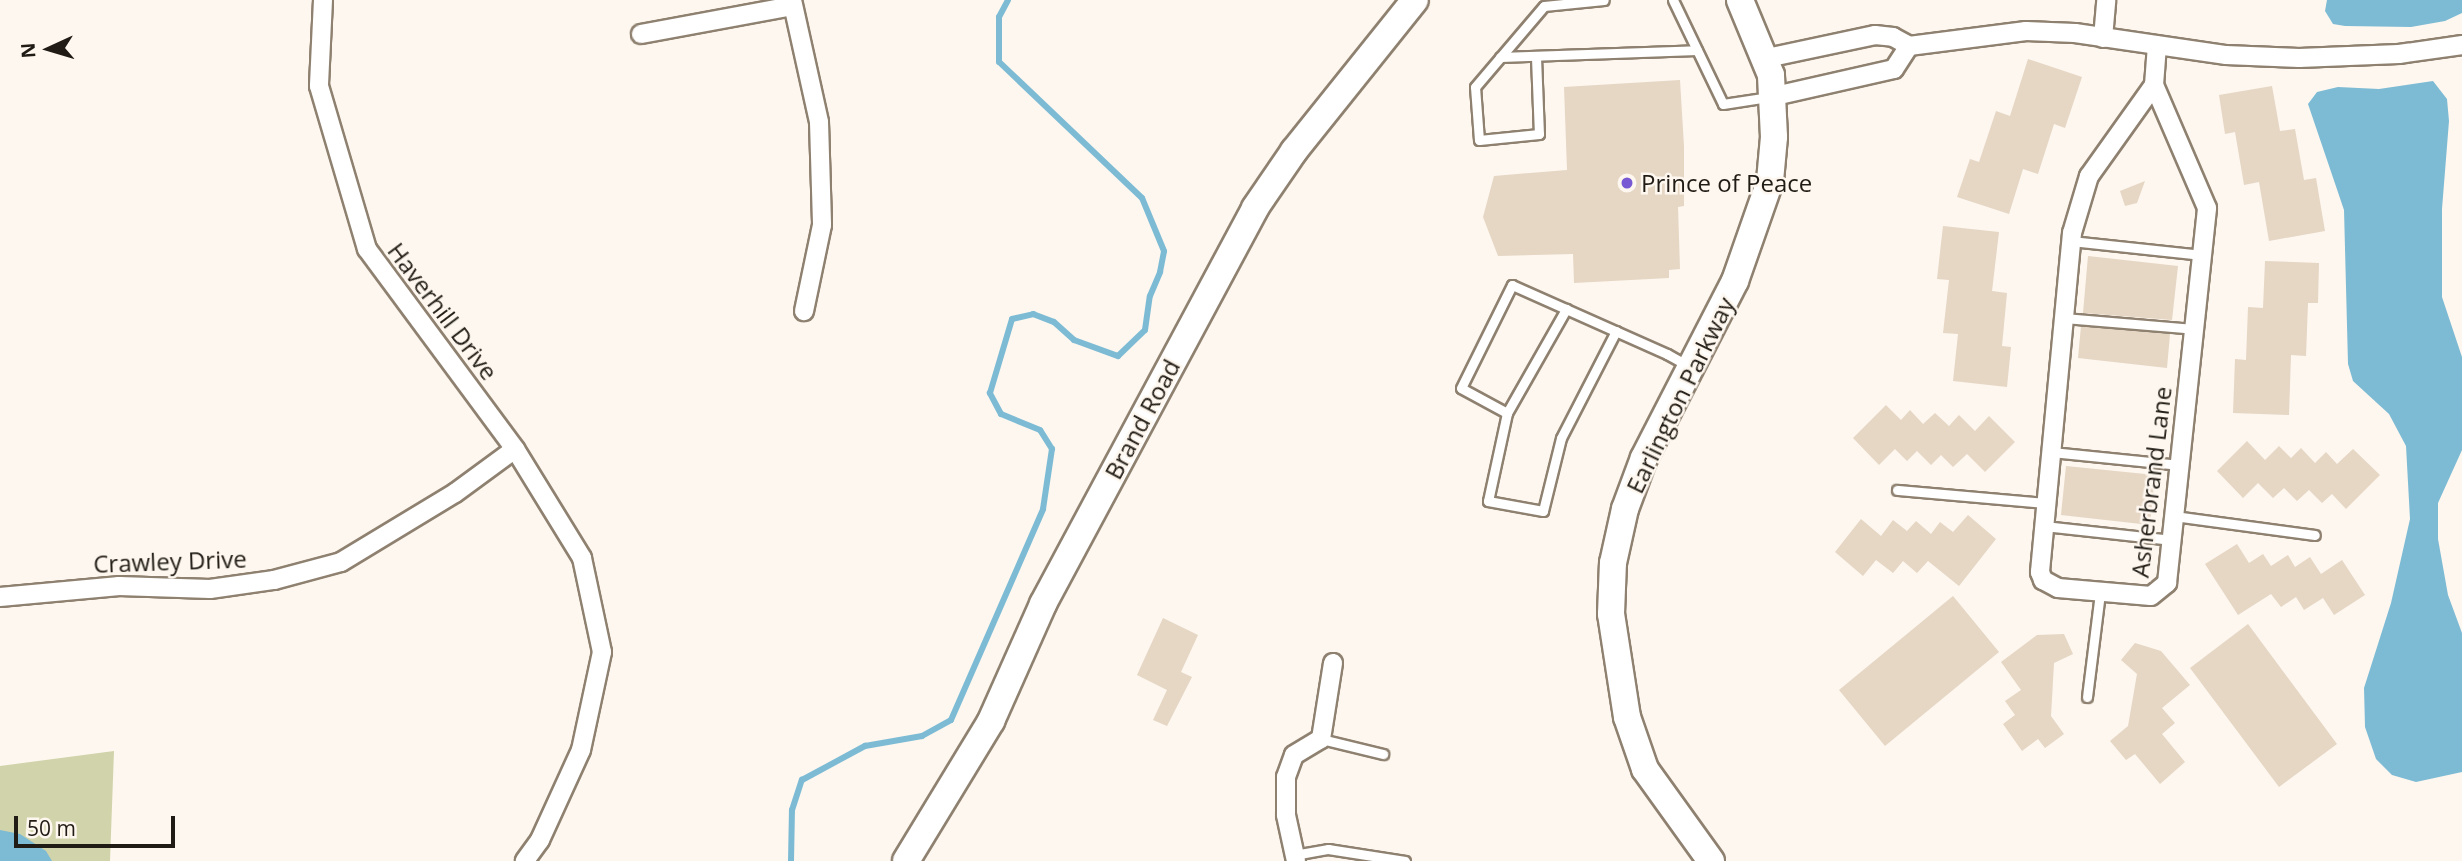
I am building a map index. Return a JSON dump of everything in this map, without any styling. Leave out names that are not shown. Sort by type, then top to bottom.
[{"type":"main road","name":"Brand Road","points":[[906,861],[991,721],[1042,604],[1255,208],[1294,152],[1415,0]]},
{"type":"main road","name":"Earlington Parkway","points":[[1703,859],[1645,769],[1627,717],[1612,614],[1613,563],[1625,509],[1644,458],[1735,281],[1770,181],[1774,96],[1767,58],[1740,0]]},
{"type":"street","name":"Haverhill Drive","points":[[323,0],[320,86],[367,249],[515,449],[582,558],[602,652],[581,750],[540,840],[525,861]]},
{"type":"street","points":[[2103,38],[2106,0]]},
{"type":"street","points":[[641,34],[792,3],[819,135],[822,225],[804,311]]},
{"type":"street","points":[[1767,58],[1875,35],[1893,37],[1909,46],[2026,31],[2103,38],[2227,55],[2320,58],[2462,45]]},
{"type":"street","name":"Asherbrand Lane","points":[[2154,85],[2089,176],[2071,241],[2044,526],[2043,580],[2058,588],[2158,595],[2167,583],[2207,208],[2154,85],[2157,45]]},
{"type":"street","points":[[1774,96],[1894,69],[1909,46]]},
{"type":"street","name":"Crawley Drive","points":[[0,597],[119,586],[210,589],[274,580],[341,562],[455,493],[515,449]]},
{"type":"street","points":[[1295,858],[1286,815],[1286,777],[1294,755],[1321,739],[1333,663]]},
{"type":"lane","points":[[1536,57],[1539,134],[1479,140],[1475,87],[1544,6],[1604,0]]},
{"type":"lane","points":[[1673,0],[1723,104],[1774,96]]},
{"type":"lane","points":[[1500,57],[1697,50]]},
{"type":"lane","points":[[2071,241],[2202,255]]},
{"type":"lane","points":[[1507,413],[1461,388],[1512,285],[1691,367]]},
{"type":"lane","points":[[1566,309],[1507,413],[1488,501],[1543,511],[1561,438],[1616,331]]},
{"type":"lane","points":[[2064,318],[2194,329]]},
{"type":"lane","points":[[2051,452],[2180,465]]},
{"type":"lane","points":[[1897,490],[2046,503]]},
{"type":"lane","points":[[2174,516],[2315,535]]},
{"type":"lane","points":[[2044,526],[2172,540]]},
{"type":"lane","points":[[2087,697],[2100,592]]},
{"type":"lane","points":[[1321,739],[1383,754]]},
{"type":"lane","points":[[1295,858],[1328,849],[1405,861]]},
{"type":"green space","points":[[114,751],[110,861],[0,861],[0,766]]},
{"type":"water","points":[[2327,0],[2462,0],[2462,13],[2445,21],[2411,27],[2345,26],[2333,24],[2325,11]]},
{"type":"water","points":[[2433,81],[2447,99],[2449,121],[2442,209],[2442,297],[2462,357],[2462,450],[2438,503],[2438,539],[2448,595],[2462,633],[2462,772],[2416,782],[2392,775],[2376,759],[2365,727],[2364,688],[2391,603],[2410,519],[2406,446],[2389,414],[2353,381],[2348,364],[2344,210],[2308,104],[2317,92],[2338,87],[2379,89]]},
{"type":"water","points":[[0,830],[20,834],[46,851],[52,861],[0,861]]},
{"type":"building","points":[[2028,59],[2082,77],[2065,128],[2054,124],[2038,174],[2023,169],[2009,214],[1957,197],[1970,159],[1979,162],[1996,111],[2010,116]]},
{"type":"building","name":"Prince of Peace","points":[[1680,80],[1684,206],[1678,207],[1680,269],[1669,270],[1669,278],[1574,283],[1573,254],[1498,256],[1483,217],[1494,176],[1567,170],[1564,87]]},
{"type":"building","points":[[2272,86],[2280,131],[2295,129],[2304,180],[2316,178],[2325,231],[2269,241],[2259,182],[2244,185],[2235,132],[2225,134],[2219,95]]},
{"type":"building","points":[[2145,181],[2137,203],[2125,206],[2120,191]]},
{"type":"building","points":[[1943,226],[1999,232],[1992,291],[2007,293],[2002,346],[2011,347],[2007,387],[1953,381],[1958,334],[1943,333],[1949,280],[1937,279]]},
{"type":"building","points":[[2088,256],[2178,266],[2172,320],[2083,313]]},
{"type":"building","points":[[2265,261],[2319,263],[2318,303],[2308,303],[2306,356],[2291,355],[2289,415],[2233,413],[2235,359],[2246,360],[2248,307],[2263,308]]},
{"type":"building","points":[[2081,326],[2170,334],[2167,368],[2078,358]]},
{"type":"building","points":[[1886,405],[1901,420],[1910,410],[1923,424],[1935,413],[1949,426],[1959,415],[1975,431],[1989,416],[2015,442],[1985,472],[1967,454],[1953,467],[1941,455],[1931,465],[1917,451],[1907,461],[1895,449],[1879,465],[1853,438]]},
{"type":"building","points":[[2247,441],[2265,460],[2279,446],[2291,458],[2301,448],[2315,463],[2326,452],[2337,464],[2353,449],[2380,475],[2346,509],[2332,494],[2322,503],[2309,490],[2297,501],[2284,488],[2273,498],[2258,483],[2243,498],[2217,471]]},
{"type":"building","points":[[2066,466],[2155,475],[2150,525],[2061,515]]},
{"type":"building","points":[[1968,515],[1996,539],[1959,586],[1928,561],[1917,573],[1903,561],[1893,573],[1876,560],[1863,576],[1835,552],[1861,519],[1881,536],[1893,520],[1907,531],[1916,521],[1931,534],[1940,522],[1953,532]]},
{"type":"building","points":[[2237,544],[2249,563],[2263,554],[2271,566],[2288,555],[2295,567],[2310,557],[2321,574],[2342,560],[2365,595],[2334,615],[2323,598],[2304,610],[2296,597],[2281,607],[2271,594],[2238,615],[2205,564]]},
{"type":"building","points":[[1953,596],[1999,652],[1885,746],[1839,690]]},
{"type":"building","points":[[1163,618],[1198,635],[1181,672],[1192,677],[1167,726],[1153,720],[1167,690],[1137,675]]},
{"type":"building","points":[[2248,624],[2337,744],[2279,787],[2190,668]]},
{"type":"building","points":[[2064,634],[2073,654],[2054,663],[2051,716],[2064,734],[2045,748],[2038,739],[2022,751],[2003,724],[2015,715],[2005,701],[2021,690],[2001,662],[2037,635]]},
{"type":"building","points":[[2135,643],[2161,651],[2190,685],[2162,708],[2175,723],[2162,734],[2185,762],[2160,784],[2135,754],[2126,760],[2110,741],[2128,726],[2137,674],[2121,660]]},
{"type":"waterway","points":[[791,861],[792,810],[802,780],[865,746],[922,736],[951,720],[1043,509],[1052,449],[1040,430],[1001,414],[990,393],[1012,319],[1033,314],[1054,322],[1074,340],[1118,356],[1145,330],[1150,296],[1160,272],[1164,251],[1142,198],[999,62],[999,17],[1008,0]]},
{"type":"place","name":"Prince of Peace","points":[[1627,183]]}]
